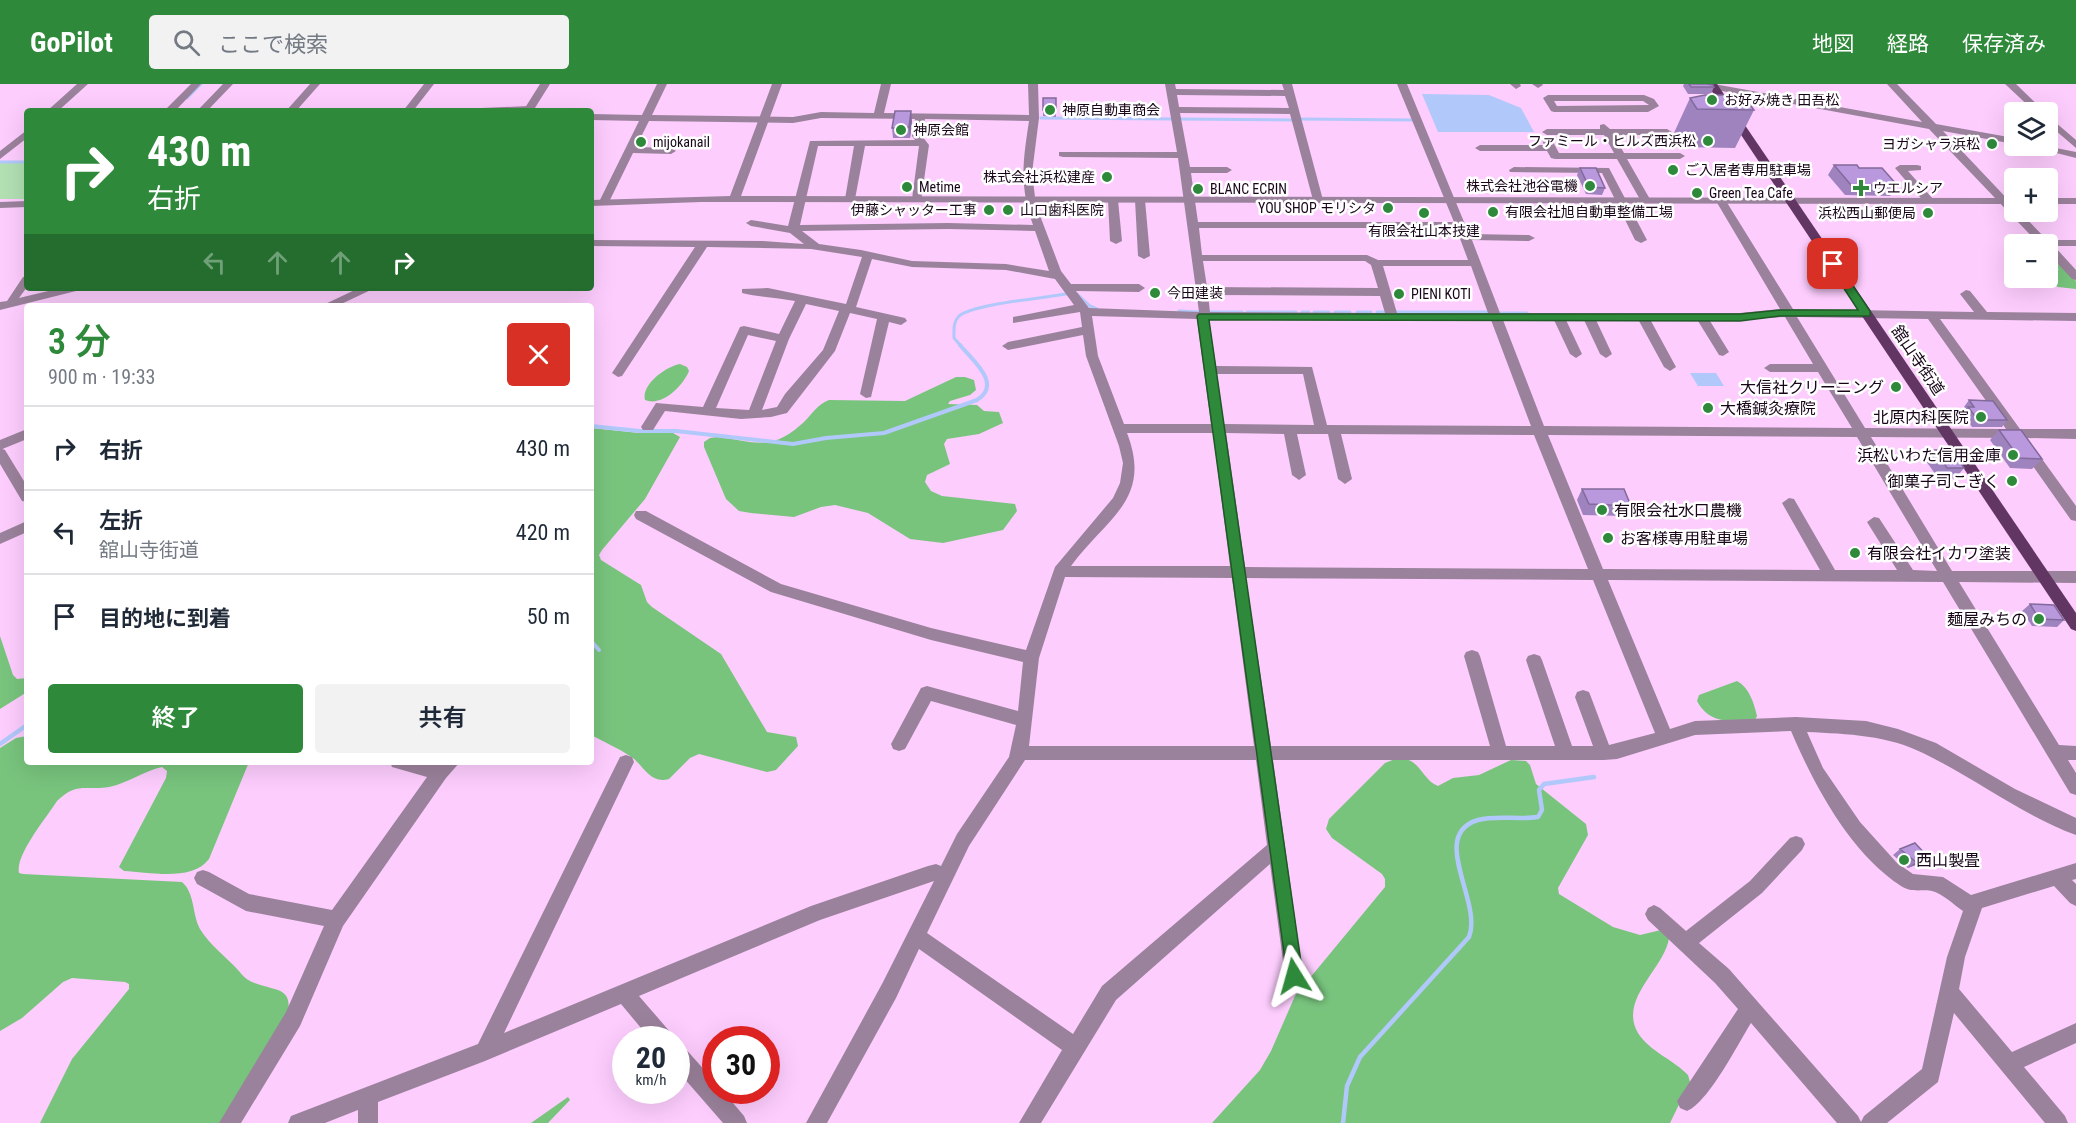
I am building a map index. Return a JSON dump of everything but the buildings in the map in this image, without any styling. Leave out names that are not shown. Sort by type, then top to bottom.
[{"type":"main road","name":"舘山寺街道","points":[[1710,85],[1736,120],[2076,625]]},
{"type":"street","points":[[55,108],[83,84]]},
{"type":"street","points":[[173,108],[196,84]]},
{"type":"street","points":[[205,108],[228,84]]},
{"type":"street","points":[[294,108],[315,84]]},
{"type":"street","points":[[410,108],[429,84]]},
{"type":"street","points":[[533,108],[545,84]]},
{"type":"street","points":[[604,202],[662,84]]},
{"type":"street","points":[[734,199],[777,84]]},
{"type":"street","points":[[878,116],[886,84]]},
{"type":"street","points":[[816,1123],[889,992],[972,825],[1011,769],[1019,753],[1031,658],[1060,571],[1112,510],[1124,492],[1130,464],[1094,363],[1084,310],[1058,276],[1031,199],[1027,173],[1034,118],[1033,84]]},
{"type":"street","points":[[1402,84],[1450,200],[1539,430],[1661,729],[1666,736]]},
{"type":"street","points":[[1892,84],[2004,196]]},
{"type":"street","points":[[2010,84],[2029,102]]},
{"type":"street","points":[[1710,85],[2004,139]]},
{"type":"street","points":[[1294,976],[1210,370],[1190,200],[1171,88],[1288,88],[1318,200]]},
{"type":"street","points":[[1548,98],[1644,98],[1651,101],[1654,106],[1648,109],[1593,109],[1554,109],[1548,98]]},
{"type":"street","points":[[1587,98],[1646,201]]},
{"type":"street","points":[[1174,110],[1294,111]]},
{"type":"street","points":[[594,117],[793,120],[821,115],[1034,118]]},
{"type":"street","points":[[917,199],[922,143],[917,136],[920,117]]},
{"type":"street","points":[[1725,120],[1736,120]]},
{"type":"street","points":[[2058,128],[2076,145]]},
{"type":"street","points":[[1480,148],[1607,132],[1667,132]]},
{"type":"street","points":[[0,156],[24,136]]},
{"type":"street","points":[[1548,140],[1555,156],[1680,156]]},
{"type":"street","points":[[793,229],[814,143],[922,143]]},
{"type":"street","points":[[850,199],[860,143]]},
{"type":"street","points":[[630,150],[671,151]]},
{"type":"street","points":[[2058,151],[2076,155]]},
{"type":"street","points":[[1063,154],[1183,155]]},
{"type":"street","points":[[1917,168],[1900,168],[1929,201]]},
{"type":"street","points":[[1185,170],[1227,170]]},
{"type":"street","points":[[1514,170],[1605,170],[1641,240]]},
{"type":"street","points":[[594,204],[604,202],[734,199],[2004,201]]},
{"type":"street","points":[[1113,200],[1116,242]]},
{"type":"street","points":[[1140,200],[1144,256]]},
{"type":"street","points":[[1721,201],[2076,788]]},
{"type":"street","points":[[2058,201],[2076,201]]},
{"type":"street","points":[[0,205],[24,204]]},
{"type":"street","points":[[2027,222],[2037,234]]},
{"type":"street","points":[[751,223],[793,229],[948,226],[1040,228]]},
{"type":"street","points":[[1193,225],[1462,231],[1529,238]]},
{"type":"street","points":[[793,229],[816,248],[912,264],[1006,267],[1058,276]]},
{"type":"street","points":[[594,243],[806,247],[812,245]]},
{"type":"street","points":[[2058,244],[2076,243]]},
{"type":"street","points":[[618,373],[703,244]]},
{"type":"street","points":[[648,427],[661,406],[754,413],[774,413],[784,408],[789,397],[830,351],[868,255]]},
{"type":"street","points":[[1197,258],[1367,258],[1376,263],[1474,263]]},
{"type":"street","points":[[2058,258],[2076,277]]},
{"type":"street","points":[[1376,263],[1392,317]]},
{"type":"street","points":[[6,304],[24,283]]},
{"type":"street","points":[[1068,290],[1075,287],[1139,288]]},
{"type":"street","points":[[6,304],[62,291]]},
{"type":"street","points":[[334,303],[362,291]]},
{"type":"street","points":[[746,291],[768,292],[901,321]]},
{"type":"street","points":[[1202,291],[1384,292]]},
{"type":"street","points":[[56,303],[58,292]]},
{"type":"street","points":[[1966,294],[1984,316]]},
{"type":"street","points":[[754,413],[783,339],[802,299]]},
{"type":"street","points":[[1017,320],[1084,310],[1204,316],[1740,317],[1789,313],[2076,317]]},
{"type":"street","points":[[1932,316],[2076,516]]},
{"type":"street","points":[[866,394],[884,317]]},
{"type":"street","points":[[1558,317],[1576,354]]},
{"type":"street","points":[[1588,317],[1606,354]]},
{"type":"street","points":[[1643,317],[1670,367]]},
{"type":"street","points":[[1702,317],[1723,352]]},
{"type":"street","points":[[708,411],[744,330],[783,339]]},
{"type":"street","points":[[1008,346],[1088,330]]},
{"type":"street","points":[[1770,368],[1822,368]]},
{"type":"street","points":[[1210,370],[1308,370],[1345,479]]},
{"type":"street","points":[[1119,428],[2076,434]]},
{"type":"street","points":[[1290,429],[1299,475]]},
{"type":"street","points":[[0,445],[24,435]]},
{"type":"street","points":[[0,453],[24,491]]},
{"type":"street","points":[[1789,503],[1832,577]]},
{"type":"street","points":[[640,515],[776,588],[931,633],[1031,658]]},
{"type":"street","points":[[1874,522],[1909,577]]},
{"type":"street","points":[[0,539],[24,527]]},
{"type":"street","points":[[1060,571],[2076,577]]},
{"type":"street","points":[[1472,656],[1500,753]]},
{"type":"street","points":[[1534,660],[1566,753]]},
{"type":"street","points":[[899,744],[927,693],[1024,720]]},
{"type":"street","points":[[1584,697],[1604,753]]},
{"type":"street","points":[[1019,753],[1604,753],[1624,750],[1695,728],[1796,724],[1855,726],[1908,739],[1941,754],[2029,805],[2076,827]]},
{"type":"street","points":[[1796,724],[1813,764],[1846,816],[1891,869],[1910,882],[1937,883],[1974,907]]},
{"type":"street","points":[[2054,752],[2076,753]]},
{"type":"street","points":[[485,1051],[626,762]]},
{"type":"street","points":[[229,1123],[293,1018],[336,920],[446,767],[427,765]]},
{"type":"street","points":[[1686,942],[1756,887],[1796,844]]},
{"type":"street","points":[[1029,1123],[1109,993],[1270,852],[1277,852]]},
{"type":"street","points":[[1871,1123],[1931,1075],[1956,957],[1975,902],[2076,871]]},
{"type":"street","points":[[298,1123],[485,1051],[849,900],[927,874],[936,872],[946,876]]},
{"type":"street","points":[[2057,877],[2076,897]]},
{"type":"street","points":[[203,878],[246,902],[336,920]]},
{"type":"street","points":[[1654,914],[1722,976],[1851,1123]]},
{"type":"street","points":[[916,936],[1076,1048]]},
{"type":"street","points":[[1949,992],[2058,1123]]},
{"type":"street","points":[[624,993],[652,1026]]},
{"type":"street","points":[[1687,1101],[1715,1064],[1744,1016],[1752,1011]]},
{"type":"street","points":[[2009,1065],[2076,1033]]},
{"type":"street","points":[[690,1069],[737,1123]]},
{"type":"street","points":[[368,1096],[368,1123]]},
{"type":"green space","points":[[0,163],[24,163],[24,199],[0,199]]},
{"type":"green space","points":[[2058,263],[2076,281],[2076,289],[2058,287]]},
{"type":"green space","points":[[680,364],[687,367],[689,371],[677,389],[658,401],[645,400],[647,388],[651,382],[668,368]]},
{"type":"green space","points":[[956,377],[974,380],[976,390],[948,404],[977,405],[984,411],[999,412],[1003,423],[979,434],[947,439],[944,444],[950,464],[927,475],[925,482],[931,491],[942,496],[1015,504],[1017,511],[1003,530],[943,543],[910,539],[868,513],[835,505],[821,507],[794,517],[739,511],[726,499],[704,447],[704,442],[717,437],[764,443],[773,441],[792,431],[829,400],[905,401]]},
{"type":"green space","points":[[594,428],[639,433],[673,433],[680,437],[645,499],[599,555],[601,560],[641,585],[647,602],[652,607],[721,654],[767,732],[796,737],[798,746],[776,770],[767,772],[699,754],[690,758],[669,779],[662,780],[647,773],[635,760],[594,737]]},
{"type":"green space","points":[[0,636],[13,675],[17,679],[24,678],[24,694],[0,709]]},
{"type":"green space","points":[[1737,681],[1745,687],[1750,696],[1757,716],[1755,720],[1722,720],[1702,709],[1697,701],[1699,695]]},
{"type":"green space","points":[[24,737],[24,765],[248,765],[209,859],[192,871],[157,874],[124,871],[119,867],[166,778],[167,771],[162,767],[109,787],[76,789],[64,795],[57,801],[33,836],[19,865],[19,873],[23,874],[182,882],[189,892],[197,923],[213,945],[248,980],[281,991],[285,995],[289,1007],[287,1018],[222,1123],[40,1123],[72,1059],[129,989],[129,984],[72,978],[63,982],[22,1018],[0,1031],[0,748],[16,738]]},
{"type":"green space","points":[[1395,759],[1406,759],[1415,764],[1433,784],[1438,786],[1453,778],[1479,775],[1511,760],[1526,761],[1530,765],[1536,784],[1586,824],[1588,835],[1558,888],[1559,894],[1613,927],[1640,935],[1661,930],[1669,938],[1660,961],[1638,996],[1633,1020],[1643,1039],[1688,1075],[1690,1082],[1670,1123],[1212,1123],[1260,1070],[1271,1051],[1295,996],[1385,887],[1382,874],[1332,838],[1326,829],[1329,819],[1385,763]]},
{"type":"green space","points":[[568,1097],[570,1100],[548,1123],[531,1123]]},
{"type":"water","points":[[1422,94],[1489,95],[1521,108],[1534,132],[1438,132]]},
{"type":"water","points":[[1690,373],[1716,373],[1724,386],[1698,386]]},
{"type":"waterway","points":[[187,98],[201,84]]},
{"type":"waterway","points":[[1041,118],[1173,119]]},
{"type":"waterway","points":[[1178,119],[1293,120]]},
{"type":"waterway","points":[[1300,119],[1412,120]]},
{"type":"waterway","points":[[0,162],[24,162]]},
{"type":"waterway","points":[[961,346],[954,338],[954,326],[959,316],[967,312],[994,305],[1066,294]]},
{"type":"waterway","points":[[1077,294],[1097,309]]},
{"type":"waterway","points":[[1179,311],[1199,312]]},
{"type":"waterway","points":[[1210,312],[1242,312]]},
{"type":"waterway","points":[[1247,312],[1296,312]]},
{"type":"waterway","points":[[1302,312],[1309,312]]},
{"type":"waterway","points":[[1314,312],[1329,312]]},
{"type":"waterway","points":[[1335,312],[1350,312]]},
{"type":"waterway","points":[[1357,312],[1371,312]]},
{"type":"waterway","points":[[1377,312],[1387,312]]},
{"type":"waterway","points":[[1394,312],[1488,312]]},
{"type":"waterway","points":[[1500,313],[1527,313]]},
{"type":"waterway","points":[[594,426],[640,431],[676,431],[793,444],[826,438],[884,433],[977,400],[984,394],[987,387],[983,372],[960,345]]},
{"type":"waterway","points":[[594,644],[599,650]]},
{"type":"waterway","points":[[0,744],[24,727]]},
{"type":"waterway","points":[[1343,1123],[1347,1086],[1360,1057],[1469,937],[1471,923],[1469,906],[1457,854],[1457,840],[1464,828],[1478,820],[1538,817],[1542,810],[1539,790],[1544,784],[1594,777]]},
{"type":"place","name":"お好み焼き 田吾松","points":[[1712,100]]},
{"type":"place","name":"神原自動車商会","points":[[1050,110]]},
{"type":"place","name":"神原会館","points":[[901,130]]},
{"type":"place","name":"ファミール・ヒルズ西浜松","points":[[1708,141]]},
{"type":"place","name":"mijokanail","points":[[641,142]]},
{"type":"place","name":"ヨガシャラ浜松","points":[[1992,144]]},
{"type":"place","name":"ご入居者専用駐車場","points":[[1673,170]]},
{"type":"place","name":"株式会社浜松建産","points":[[1107,177]]},
{"type":"place","name":"株式会社池谷電機","points":[[1590,186]]},
{"type":"place","name":"Metime","points":[[907,187]]},
{"type":"place","name":"ウエルシア","points":[[1861,188]]},
{"type":"place","name":"BLANC ECRIN","points":[[1198,189]]},
{"type":"place","name":"Green Tea Cafe","points":[[1697,193]]},
{"type":"place","name":"YOU SHOP モリシタ","points":[[1388,208]]},
{"type":"place","name":"伊藤シャッター工事","points":[[989,210]]},
{"type":"place","name":"山口歯科医院","points":[[1008,210]]},
{"type":"place","name":"有限会社旭自動車整備工場","points":[[1493,212]]},
{"type":"place","name":"有限会社山本技建","points":[[1424,213]]},
{"type":"place","name":"浜松西山郵便局","points":[[1928,213]]},
{"type":"place","name":"今田建装","points":[[1155,293]]},
{"type":"place","name":"PIENI KOTI","points":[[1399,294]]},
{"type":"place","name":"大信社クリーニング","points":[[1896,387]]},
{"type":"place","name":"大橋鍼灸療院","points":[[1708,408]]},
{"type":"place","name":"北原内科医院","points":[[1981,417]]},
{"type":"place","name":"浜松いわた信用金庫","points":[[2013,455]]},
{"type":"place","name":"御菓子司こぎく","points":[[2012,481]]},
{"type":"place","name":"有限会社水口農機","points":[[1602,510]]},
{"type":"place","name":"お客様専用駐車場","points":[[1608,538]]},
{"type":"place","name":"有限会社イカワ塗装","points":[[1855,553]]},
{"type":"place","name":"麺屋みちの","points":[[2039,619]]},
{"type":"place","name":"西山製畳","points":[[1904,860]]},
{"type":"route","points":[[1294,976],[1203,316],[1740,317],[1780,313],[1866,314],[1833,264]]}]
